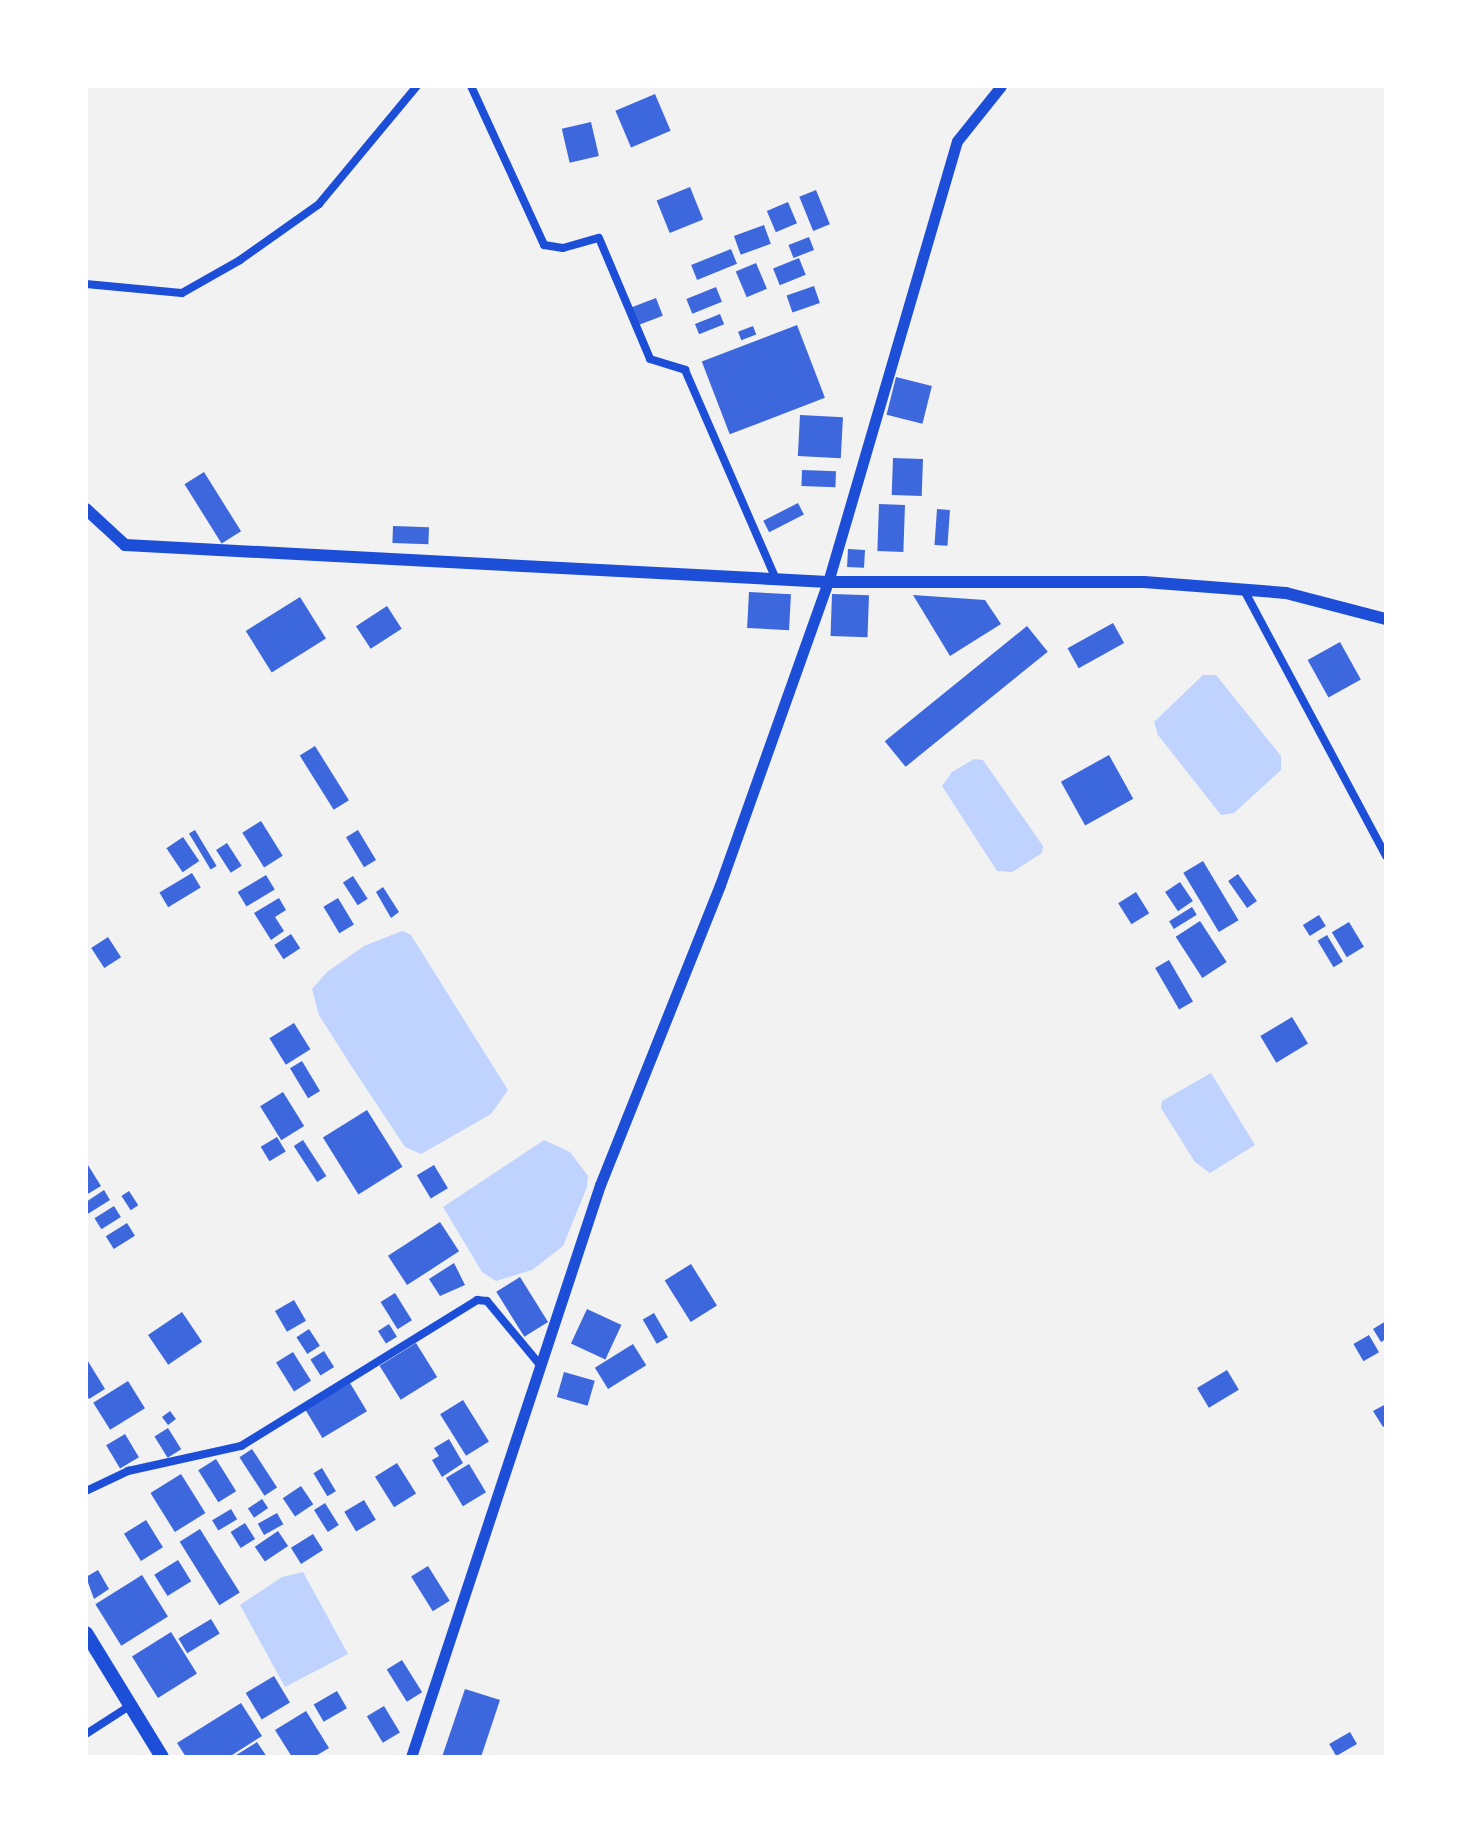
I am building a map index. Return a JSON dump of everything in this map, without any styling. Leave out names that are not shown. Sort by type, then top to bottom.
[{"type":"highway","points":[[86,1633],[162,1757]]},
{"type":"main road","points":[[86,509],[125,545],[828,582],[1144,582],[1286,593],[1386,619]]},
{"type":"street","points":[[86,284],[182,293],[240,260],[319,204],[417,86]]},
{"type":"street","points":[[471,86],[544,245],[563,248],[599,238],[650,359],[685,370],[776,579]]},
{"type":"street","points":[[411,1757],[600,1185],[720,885],[828,582],[957,141],[1001,86]]},
{"type":"street","points":[[1244,590],[1386,856]]},
{"type":"street","points":[[86,1491],[128,1471],[241,1446],[477,1300],[487,1301],[542,1367]]},
{"type":"street","points":[[86,1734],[131,1705]]},
{"type":"water","points":[[1203,675],[1216,675],[1281,756],[1281,770],[1234,813],[1221,815],[1158,735],[1154,722]]},
{"type":"water","points":[[974,759],[983,760],[1043,846],[1042,853],[1012,872],[997,871],[942,786],[952,772]]},
{"type":"water","points":[[402,931],[411,935],[508,1090],[491,1114],[421,1154],[405,1147],[352,1067],[319,1015],[312,989],[327,972],[364,946]]},
{"type":"water","points":[[1211,1073],[1255,1145],[1210,1173],[1195,1162],[1161,1108],[1162,1101]]},
{"type":"water","points":[[544,1140],[570,1152],[588,1176],[587,1187],[563,1246],[532,1270],[496,1281],[482,1272],[443,1207]]},
{"type":"water","points":[[303,1572],[348,1654],[285,1687],[240,1605],[282,1577]]},
{"type":"building","points":[[655,94],[671,131],[631,148],[615,111]]},
{"type":"building","points":[[591,122],[599,156],[570,163],[562,129]]},
{"type":"building","points":[[690,187],[703,219],[670,233],[657,200]]},
{"type":"building","points":[[816,190],[830,224],[813,231],[799,197]]},
{"type":"building","points":[[788,202],[797,223],[776,232],[767,211]]},
{"type":"building","points":[[764,225],[771,244],[741,255],[734,236]]},
{"type":"building","points":[[809,237],[814,250],[793,258],[788,245]]},
{"type":"building","points":[[731,249],[737,264],[697,280],[691,265]]},
{"type":"building","points":[[799,258],[806,275],[780,285],[773,268]]},
{"type":"building","points":[[756,263],[767,289],[747,297],[736,272]]},
{"type":"building","points":[[814,286],[820,303],[792,312],[787,295]]},
{"type":"building","points":[[716,287],[722,302],[692,314],[686,299]]},
{"type":"building","points":[[656,298],[663,316],[639,325],[632,307]]},
{"type":"building","points":[[720,314],[724,324],[699,334],[695,324]]},
{"type":"building","points":[[797,325],[825,398],[730,434],[702,362]]},
{"type":"building","points":[[753,326],[756,334],[741,340],[738,332]]},
{"type":"building","points":[[896,377],[932,386],[922,424],[887,415]]},
{"type":"building","points":[[800,415],[843,417],[841,458],[798,456]]},
{"type":"building","points":[[893,458],[923,459],[922,496],[892,495]]},
{"type":"building","points":[[802,470],[836,471],[835,487],[801,486]]},
{"type":"building","points":[[204,472],[241,531],[222,544],[184,484]]},
{"type":"building","points":[[798,503],[804,515],[769,532],[763,521]]},
{"type":"building","points":[[879,504],[905,505],[903,552],[877,551]]},
{"type":"building","points":[[937,509],[950,510],[947,546],[934,545]]},
{"type":"building","points":[[393,526],[429,527],[428,544],[392,543]]},
{"type":"building","points":[[848,549],[865,550],[864,568],[847,567]]},
{"type":"building","points":[[749,592],[791,594],[789,630],[747,628]]},
{"type":"building","points":[[832,594],[869,595],[868,637],[831,636]]},
{"type":"building","points":[[913,595],[985,600],[1001,624],[950,656]]},
{"type":"building","points":[[300,597],[326,639],[272,672],[246,631]]},
{"type":"building","points":[[387,606],[402,629],[371,649],[356,626]]},
{"type":"building","points":[[1113,623],[1124,643],[1079,668],[1068,648]]},
{"type":"building","points":[[1027,626],[1048,652],[906,767],[885,741]]},
{"type":"building","points":[[1340,642],[1361,680],[1328,698],[1308,660]]},
{"type":"building","points":[[315,746],[349,800],[334,810],[300,756]]},
{"type":"building","points":[[1109,755],[1133,799],[1085,825],[1061,782]]},
{"type":"building","points":[[261,821],[283,856],[264,867],[242,833]]},
{"type":"building","points":[[195,830],[217,866],[211,870],[189,834]]},
{"type":"building","points":[[358,830],[376,860],[364,867],[346,837]]},
{"type":"building","points":[[183,837],[199,861],[183,872],[166,848]]},
{"type":"building","points":[[227,843],[242,866],[231,873],[216,850]]},
{"type":"building","points":[[1203,861],[1239,920],[1219,932],[1183,873]]},
{"type":"building","points":[[192,873],[201,888],[168,907],[159,893]]},
{"type":"building","points":[[1238,874],[1257,901],[1247,908],[1228,881]]},
{"type":"building","points":[[266,875],[275,890],[246,907],[238,892]]},
{"type":"building","points":[[353,876],[368,899],[358,905],[343,883]]},
{"type":"building","points":[[1180,882],[1193,901],[1178,911],[1165,892]]},
{"type":"building","points":[[383,887],[399,912],[391,918],[376,892]]},
{"type":"building","points":[[1136,892],[1149,913],[1131,924],[1118,903]]},
{"type":"building","points":[[279,898],[286,910],[275,917],[284,931],[271,940],[254,913]]},
{"type":"building","points":[[338,898],[354,925],[339,933],[323,907]]},
{"type":"building","points":[[1192,907],[1197,915],[1174,929],[1169,921]]},
{"type":"building","points":[[1319,915],[1326,926],[1310,936],[1303,925]]},
{"type":"building","points":[[1200,921],[1227,962],[1202,978],[1176,937]]},
{"type":"building","points":[[1349,922],[1364,947],[1347,957],[1332,932]]},
{"type":"building","points":[[291,934],[300,948],[283,959],[274,945]]},
{"type":"building","points":[[1327,935],[1343,962],[1334,967],[1318,941]]},
{"type":"building","points":[[108,937],[121,957],[104,968],[91,948]]},
{"type":"building","points":[[1169,960],[1193,1002],[1179,1010],[1155,968]]},
{"type":"building","points":[[1292,1017],[1308,1044],[1276,1063],[1260,1036]]},
{"type":"building","points":[[294,1023],[310,1049],[286,1065],[269,1038]]},
{"type":"building","points":[[302,1061],[320,1091],[308,1098],[290,1068]]},
{"type":"building","points":[[283,1092],[304,1126],[281,1140],[260,1106]]},
{"type":"building","points":[[367,1110],[403,1167],[358,1194],[323,1138]]},
{"type":"building","points":[[277,1137],[286,1152],[269,1161],[261,1147]]},
{"type":"building","points":[[303,1140],[326,1176],[317,1182],[294,1146]]},
{"type":"building","points":[[86,1162],[101,1186],[86,1195]]},
{"type":"building","points":[[434,1165],[448,1188],[431,1198],[417,1175]]},
{"type":"building","points":[[104,1190],[110,1200],[86,1215],[86,1202]]},
{"type":"building","points":[[129,1191],[138,1205],[131,1210],[121,1196]]},
{"type":"building","points":[[114,1206],[121,1217],[101,1229],[94,1218]]},
{"type":"building","points":[[440,1222],[459,1251],[407,1285],[388,1256]]},
{"type":"building","points":[[127,1223],[135,1236],[114,1249],[106,1236]]},
{"type":"building","points":[[454,1263],[465,1285],[440,1296],[429,1279]]},
{"type":"building","points":[[691,1264],[717,1306],[691,1322],[665,1280]]},
{"type":"building","points":[[520,1277],[548,1322],[524,1337],[496,1292]]},
{"type":"building","points":[[395,1293],[412,1320],[398,1329],[381,1302]]},
{"type":"building","points":[[294,1300],[306,1321],[287,1332],[275,1311]]},
{"type":"building","points":[[587,1309],[621,1325],[605,1359],[571,1343]]},
{"type":"building","points":[[182,1312],[202,1342],[168,1365],[148,1335]]},
{"type":"building","points":[[654,1313],[668,1337],[657,1344],[643,1320]]},
{"type":"building","points":[[1386,1321],[1386,1339],[1381,1342],[1373,1329]]},
{"type":"building","points":[[389,1324],[397,1337],[386,1344],[378,1331]]},
{"type":"building","points":[[309,1329],[320,1346],[307,1354],[296,1337]]},
{"type":"building","points":[[1369,1335],[1379,1352],[1363,1361],[1353,1344]]},
{"type":"building","points":[[416,1343],[437,1377],[401,1400],[380,1366]]},
{"type":"building","points":[[633,1344],[646,1365],[608,1389],[595,1368]]},
{"type":"building","points":[[324,1351],[334,1367],[320,1376],[310,1359]]},
{"type":"building","points":[[293,1352],[311,1381],[294,1391],[276,1363]]},
{"type":"building","points":[[86,1358],[105,1389],[89,1399],[86,1394]]},
{"type":"building","points":[[1227,1370],[1239,1390],[1209,1408],[1197,1388]]},
{"type":"building","points":[[564,1372],[595,1381],[588,1406],[557,1397]]},
{"type":"building","points":[[128,1381],[145,1408],[110,1430],[93,1403]]},
{"type":"building","points":[[350,1383],[367,1411],[322,1438],[305,1410]]},
{"type":"building","points":[[463,1400],[489,1442],[466,1456],[440,1414]]},
{"type":"building","points":[[1386,1404],[1386,1425],[1383,1427],[1373,1411]]},
{"type":"building","points":[[170,1411],[176,1419],[168,1425],[162,1417]]},
{"type":"building","points":[[168,1428],[181,1449],[168,1458],[154,1436]]},
{"type":"building","points":[[125,1434],[139,1457],[120,1468],[106,1445]]},
{"type":"building","points":[[449,1439],[463,1463],[442,1477],[432,1460],[439,1456],[434,1448]]},
{"type":"building","points":[[252,1449],[277,1488],[264,1496],[239,1457]]},
{"type":"building","points":[[216,1459],[236,1491],[218,1502],[198,1470]]},
{"type":"building","points":[[397,1463],[416,1494],[394,1507],[375,1477]]},
{"type":"building","points":[[469,1464],[486,1492],[463,1506],[446,1478]]},
{"type":"building","points":[[322,1468],[336,1491],[327,1496],[313,1473]]},
{"type":"building","points":[[181,1474],[205,1513],[175,1532],[150,1493]]},
{"type":"building","points":[[301,1486],[313,1504],[295,1517],[283,1498]]},
{"type":"building","points":[[262,1499],[268,1508],[254,1518],[248,1509]]},
{"type":"building","points":[[364,1500],[376,1520],[356,1532],[344,1512]]},
{"type":"building","points":[[325,1503],[339,1525],[328,1532],[314,1510]]},
{"type":"building","points":[[231,1509],[237,1519],[218,1531],[212,1520]]},
{"type":"building","points":[[277,1513],[283,1524],[264,1535],[258,1524]]},
{"type":"building","points":[[146,1520],[163,1547],[141,1561],[124,1534]]},
{"type":"building","points":[[245,1523],[255,1539],[241,1548],[231,1532]]},
{"type":"building","points":[[200,1529],[240,1593],[219,1605],[180,1542]]},
{"type":"building","points":[[278,1531],[288,1546],[265,1562],[255,1547]]},
{"type":"building","points":[[313,1534],[323,1550],[301,1564],[291,1548]]},
{"type":"building","points":[[178,1560],[191,1581],[168,1596],[154,1575]]},
{"type":"building","points":[[428,1566],[450,1601],[433,1611],[411,1577]]},
{"type":"building","points":[[98,1570],[109,1589],[94,1599],[86,1577]]},
{"type":"building","points":[[142,1575],[168,1617],[121,1646],[95,1604]]},
{"type":"building","points":[[211,1619],[220,1634],[187,1653],[178,1639]]},
{"type":"building","points":[[171,1632],[197,1674],[158,1698],[132,1656]]},
{"type":"building","points":[[402,1660],[422,1692],[407,1702],[387,1670]]},
{"type":"building","points":[[274,1676],[290,1703],[262,1720],[246,1693]]},
{"type":"building","points":[[465,1689],[500,1700],[481,1757],[442,1757]]},
{"type":"building","points":[[337,1691],[347,1708],[324,1722],[314,1704]]},
{"type":"building","points":[[241,1703],[262,1736],[229,1757],[186,1757],[177,1743]]},
{"type":"building","points":[[384,1706],[400,1733],[383,1743],[367,1716]]},
{"type":"building","points":[[306,1711],[329,1748],[314,1757],[292,1757],[275,1730]]},
{"type":"building","points":[[1350,1732],[1357,1744],[1336,1756],[1329,1744]]},
{"type":"building","points":[[257,1742],[267,1757],[233,1757]]}]
